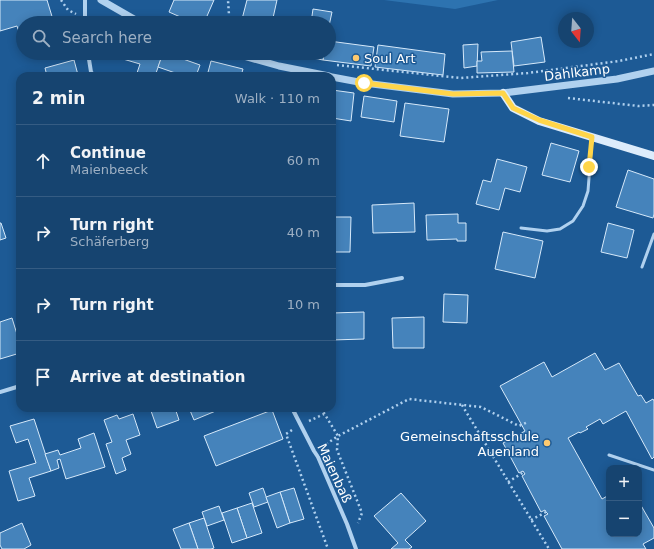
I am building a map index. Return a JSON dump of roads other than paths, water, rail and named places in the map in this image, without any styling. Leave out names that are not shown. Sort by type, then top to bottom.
[{"type":"main road","points":[[503,93],[513,108],[539,120],[654,156]]},
{"type":"street","points":[[85,0],[85,16]]},
{"type":"street","points":[[101,0],[128,16]]},
{"type":"street","points":[[89,60],[91,72]]},
{"type":"street","points":[[258,60],[309,72]]},
{"type":"street","name":"Dahlkamp","points":[[336,78],[364,83],[453,94],[503,93],[617,78],[654,71]]},
{"type":"street","points":[[336,285],[365,286],[402,278]]},
{"type":"street","points":[[0,392],[16,387]]},
{"type":"street","name":"Maienbaß","points":[[294,412],[318,457],[356,549]]},
{"type":"lane","points":[[521,228],[548,231],[560,229],[573,221],[583,206],[588,190],[592,137]]},
{"type":"lane","points":[[642,267],[654,234]]},
{"type":"lane","points":[[609,455],[654,470]]},
{"type":"place","name":"Soul Art","points":[[356,58]]},
{"type":"place","name":"Gemeinschaftsschule Auenland","points":[[547,443]]}]
